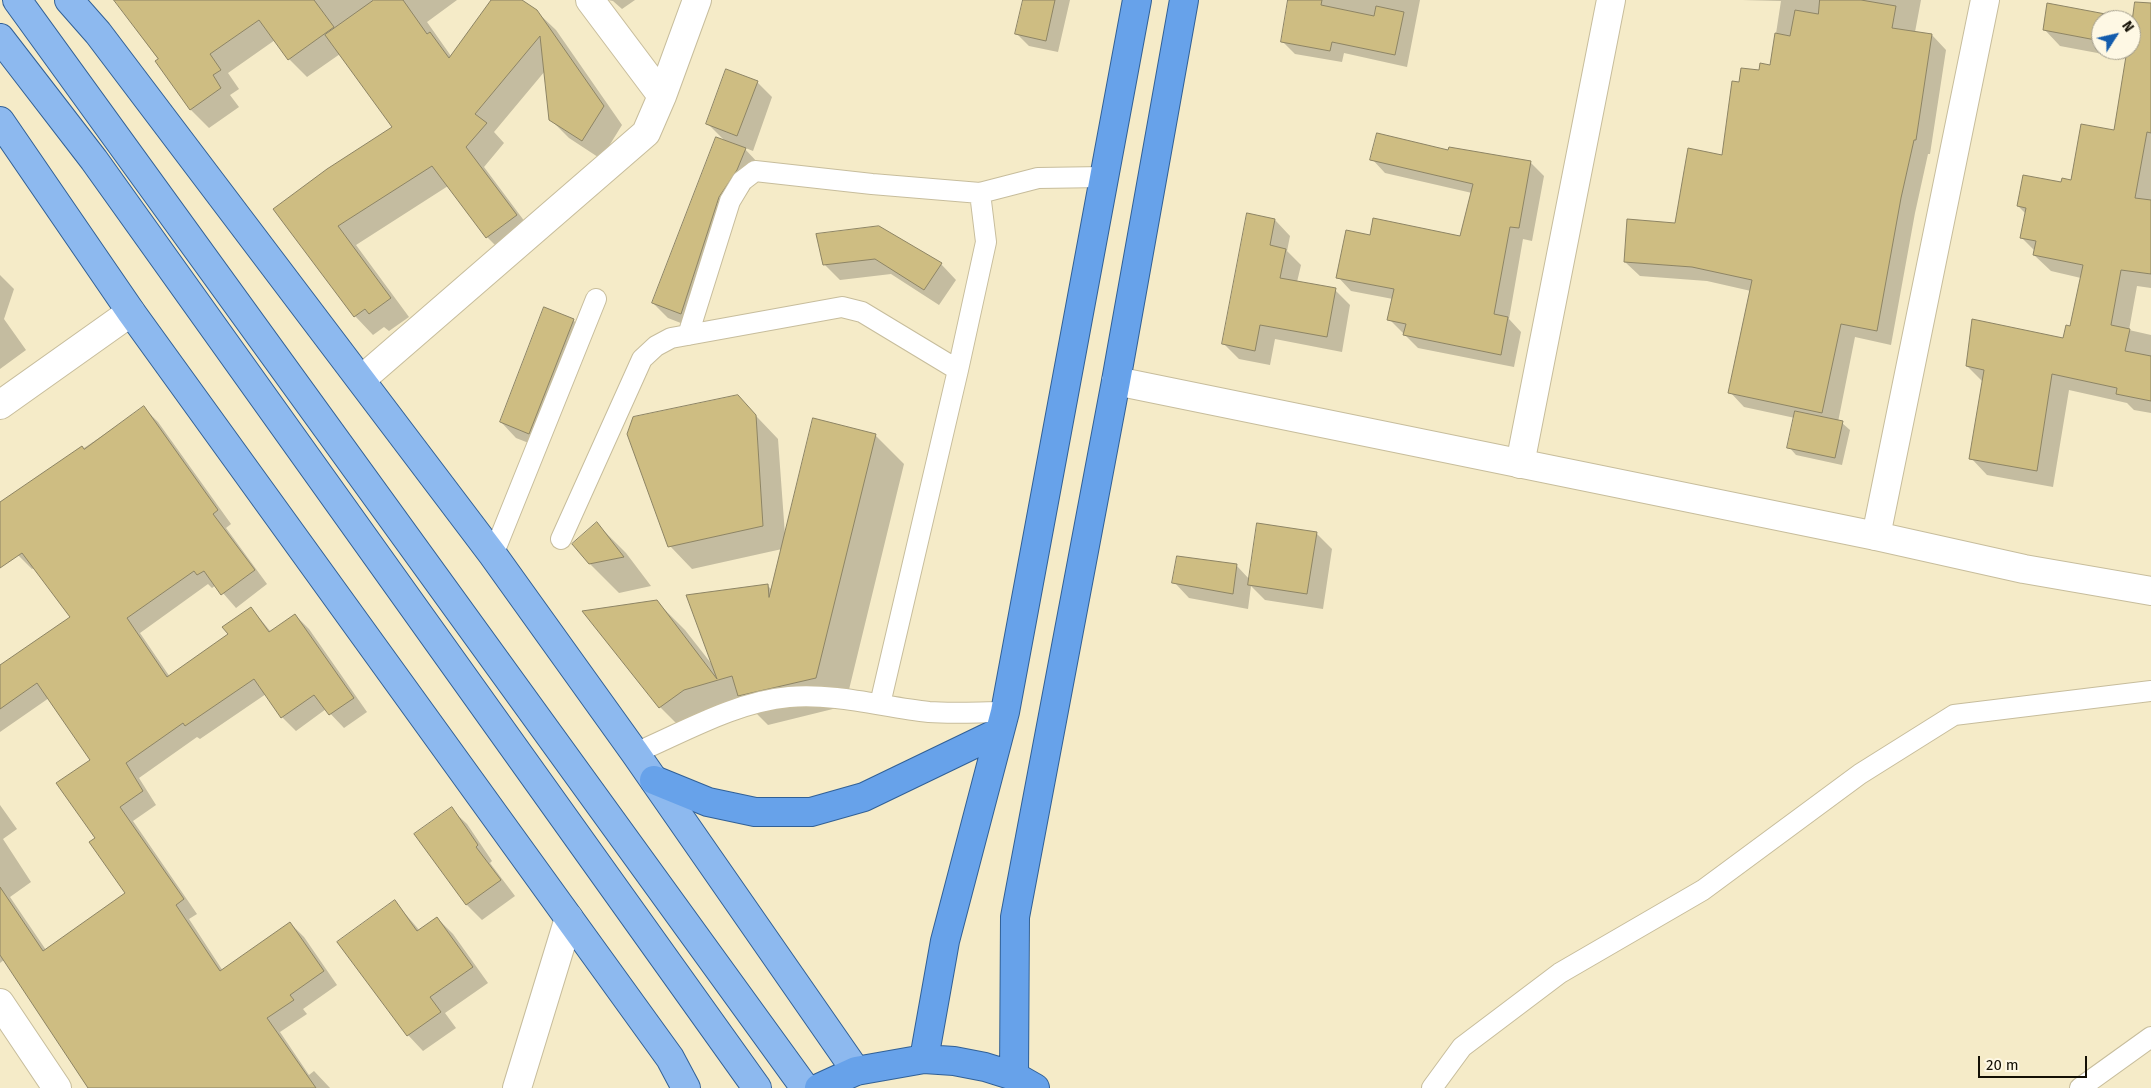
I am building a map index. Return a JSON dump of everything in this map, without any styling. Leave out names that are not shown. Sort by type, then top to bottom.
[{"type":"highway","points":[[924,1059],[945,941],[1002,722],[1137,0]]},
{"type":"highway","points":[[819,1088],[856,1071],[924,1059],[954,1061],[985,1067],[1025,1082],[1015,917],[1116,381],[1184,0]]},
{"type":"highway","points":[[654,780],[708,802],[755,812],[810,812],[864,796],[1002,722]]},
{"type":"main road","points":[[17,0],[805,1088]]},
{"type":"main road","points":[[70,0],[98,33],[362,379],[493,555],[636,754],[856,1071]]},
{"type":"main road","points":[[0,38],[94,160],[757,1088]]},
{"type":"main road","points":[[0,121],[132,312],[670,1058],[686,1088]]},
{"type":"street","points":[[590,0],[662,96]]},
{"type":"street","points":[[362,379],[646,133],[662,96],[697,0]]},
{"type":"street","points":[[1520,464],[1611,0]]},
{"type":"street","points":[[1876,536],[1985,0]]},
{"type":"street","points":[[0,405],[132,312]]},
{"type":"street","points":[[1116,381],[1876,536],[2024,569],[2151,591]]},
{"type":"street","points":[[518,1088],[569,918]]},
{"type":"street","points":[[0,1003],[57,1088]]},
{"type":"lane","points":[[688,335],[730,201],[742,181],[756,170],[872,184],[980,193],[1038,178],[1104,177]]},
{"type":"lane","points":[[880,704],[986,242],[980,193]]},
{"type":"lane","points":[[493,555],[596,299]]},
{"type":"lane","points":[[561,539],[642,359],[656,346],[671,338],[842,307],[862,312],[958,370]]},
{"type":"lane","points":[[1432,1088],[1462,1047],[1560,973],[1703,890],[1860,774],[1954,714],[2151,691]]},
{"type":"lane","points":[[636,754],[715,718],[751,705],[787,697],[814,696],[1002,722]]},
{"type":"lane","points":[[2080,1088],[2151,1037]]},
{"type":"building","points":[[114,0],[314,0],[334,27],[288,60],[259,20],[210,54],[221,70],[213,75],[221,88],[190,110],[155,61],[158,59]]},
{"type":"building","points":[[374,0],[403,0],[427,34],[430,32],[449,58],[491,0],[522,0],[537,10],[604,106],[582,141],[549,120],[540,36],[475,114],[487,123],[466,147],[517,215],[486,238],[432,166],[338,226],[391,298],[369,314],[365,309],[354,317],[273,209],[327,169],[392,127],[325,35]]},
{"type":"building","points":[[1023,0],[1055,0],[1046,41],[1015,34]]},
{"type":"building","points":[[1288,0],[1322,0],[1321,5],[1374,16],[1376,6],[1404,12],[1395,55],[1332,42],[1330,51],[1281,42]]},
{"type":"building","points":[[1820,0],[1861,0],[1896,6],[1892,28],[1932,34],[1916,140],[1914,140],[1901,198],[1877,331],[1841,324],[1822,413],[1728,393],[1752,280],[1692,267],[1624,262],[1627,219],[1675,223],[1688,148],[1722,155],[1732,81],[1739,82],[1741,68],[1759,70],[1760,63],[1770,65],[1775,33],[1790,36],[1795,10],[1818,14]]},
{"type":"building","points":[[2135,2],[2151,3],[2151,133],[2147,132],[2135,198],[2151,200],[2151,274],[2121,270],[2111,325],[2130,329],[2125,351],[2151,356],[2151,401],[2116,394],[2117,388],[2052,374],[2037,471],[1969,459],[1984,370],[1966,366],[1972,319],[2063,338],[2066,325],[2070,326],[2083,265],[2033,255],[2036,241],[2020,238],[2026,208],[2017,206],[2023,175],[2061,182],[2062,178],[2071,180],[2081,124],[2114,130],[2125,60],[2141,60],[2141,10],[2134,10]]},
{"type":"building","points":[[2047,3],[2091,11],[2091,39],[2043,30]]},
{"type":"building","points":[[726,69],[758,81],[737,136],[706,124]]},
{"type":"building","points":[[1377,133],[1448,150],[1449,147],[1531,161],[1519,228],[1510,227],[1494,314],[1508,317],[1501,355],[1403,335],[1406,324],[1387,320],[1394,289],[1336,278],[1346,230],[1370,235],[1373,218],[1460,236],[1473,184],[1370,160]]},
{"type":"building","points":[[716,137],[746,148],[737,170],[719,197],[681,314],[652,303]]},
{"type":"building","points":[[1247,213],[1275,219],[1270,245],[1286,249],[1280,278],[1336,288],[1327,337],[1260,325],[1255,351],[1222,344]]},
{"type":"building","points":[[879,226],[942,263],[924,290],[875,259],[823,265],[816,234]]},
{"type":"building","points":[[544,307],[574,319],[529,434],[500,422]]},
{"type":"building","points":[[738,395],[756,415],[763,526],[668,547],[627,434],[633,417]]},
{"type":"building","points":[[144,406],[218,510],[213,514],[255,570],[221,595],[204,571],[197,575],[194,571],[127,618],[167,677],[228,634],[222,627],[251,607],[269,632],[295,614],[354,698],[329,715],[314,695],[281,718],[254,679],[185,726],[183,723],[126,763],[143,791],[120,807],[184,899],[176,905],[220,971],[290,922],[324,971],[290,995],[294,1000],[267,1018],[316,1088],[88,1088],[0,955],[0,887],[43,951],[125,893],[89,842],[95,838],[56,783],[90,760],[37,683],[0,709],[0,665],[70,617],[22,553],[0,568],[0,502],[82,446],[84,449]]},
{"type":"building","points":[[1795,411],[1843,421],[1835,458],[1787,448]]},
{"type":"building","points":[[813,418],[876,434],[816,678],[738,696],[732,676],[684,690],[659,708],[582,611],[657,600],[717,679],[686,595],[768,584],[769,597]]},
{"type":"building","points":[[597,522],[624,557],[589,564],[572,544]]},
{"type":"building","points":[[1257,523],[1317,532],[1307,594],[1248,585]]},
{"type":"building","points":[[1177,556],[1237,564],[1233,594],[1172,583]]},
{"type":"building","points":[[452,807],[478,845],[476,847],[501,880],[466,905],[414,834]]},
{"type":"building","points":[[395,900],[417,931],[437,917],[473,967],[430,997],[441,1012],[407,1036],[337,942]]}]
